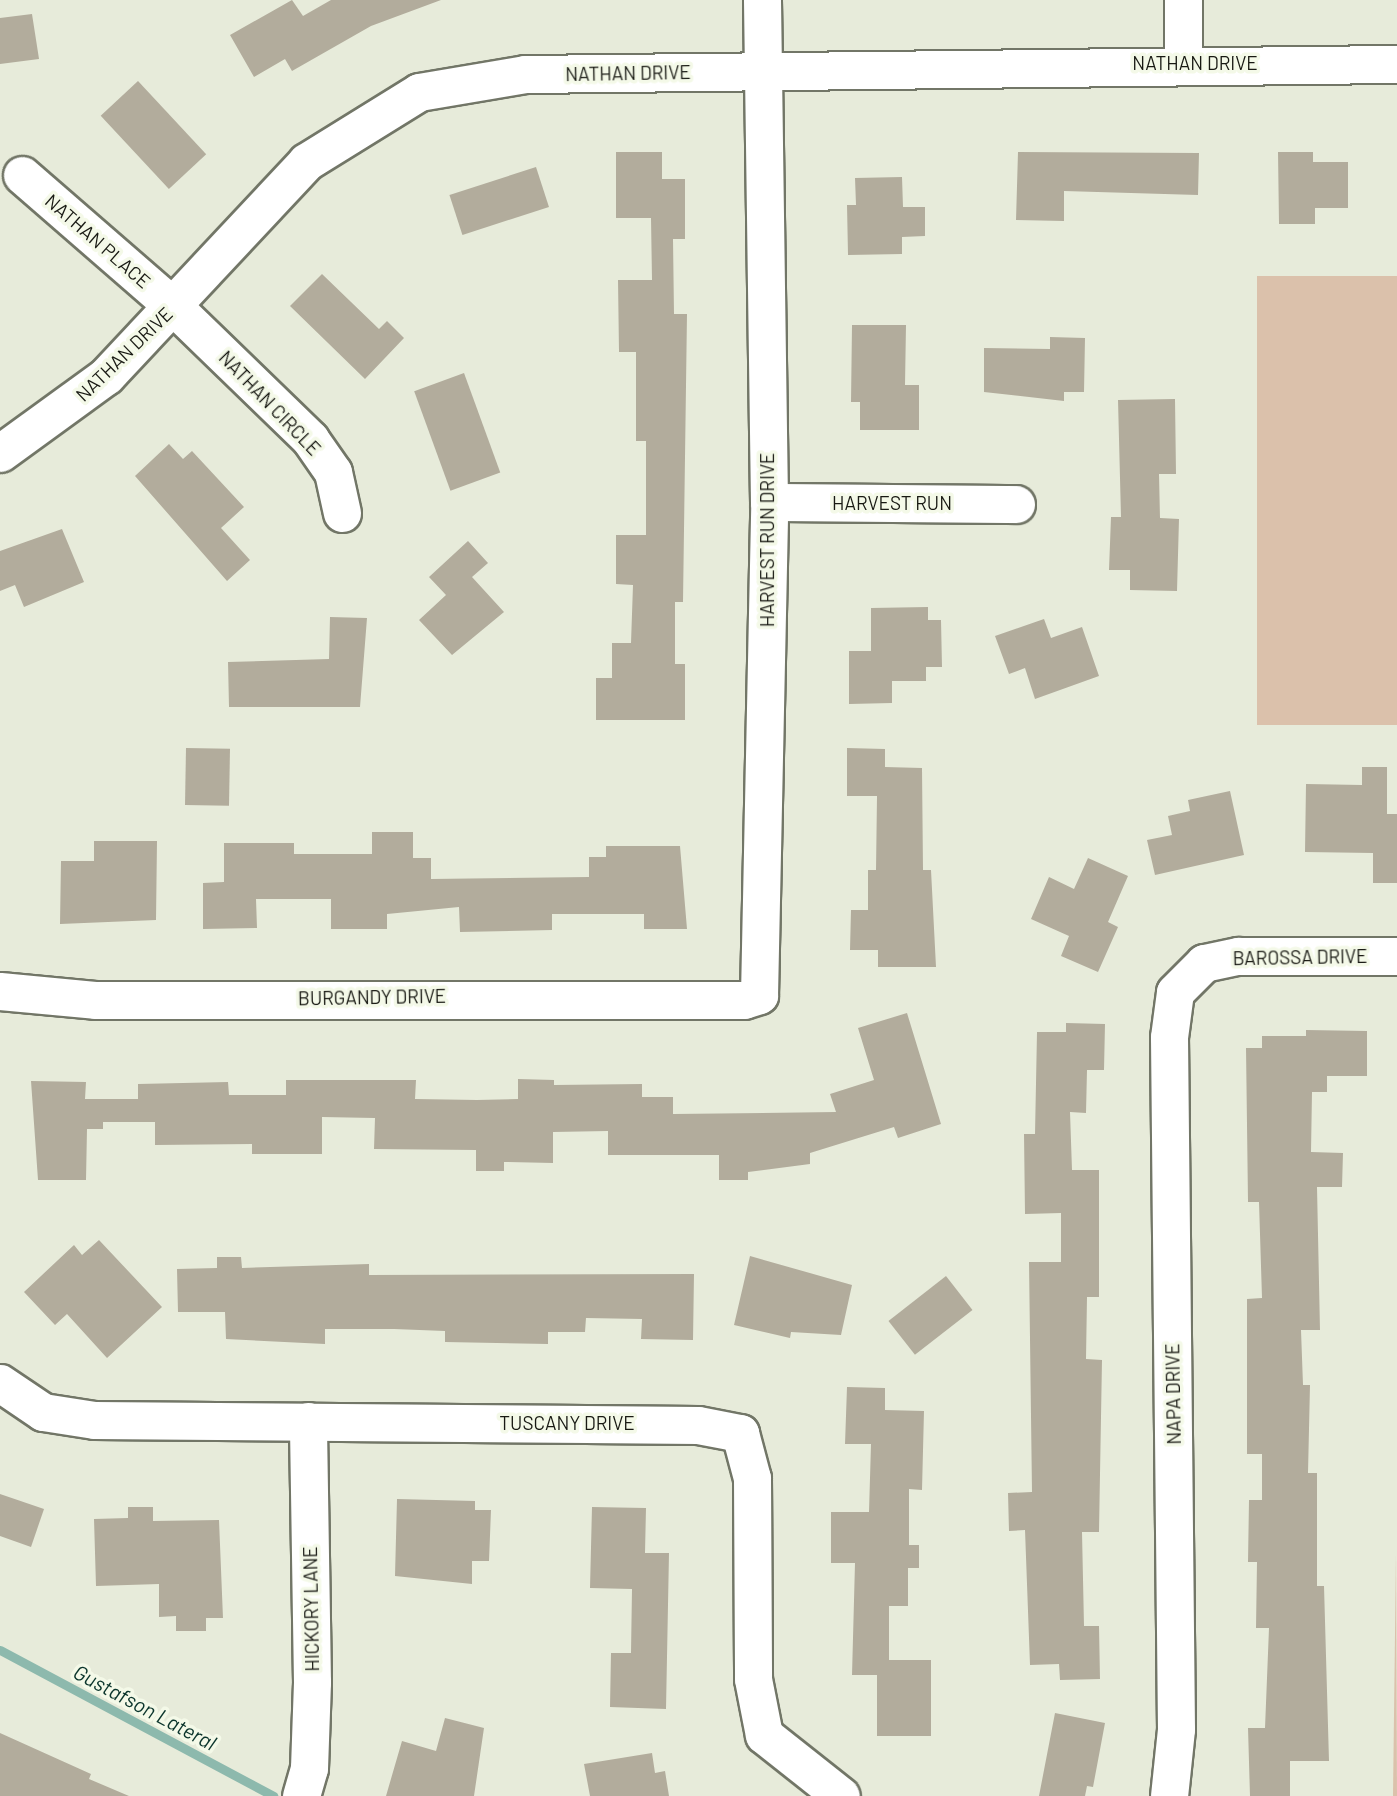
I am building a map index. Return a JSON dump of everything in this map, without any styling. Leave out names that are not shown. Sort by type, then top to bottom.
[{"type":"street","points":[[762,0],[762,70]]},
{"type":"street","points":[[1183,0],[1183,62]]},
{"type":"street","name":"NATHAN DRIVE","points":[[0,453],[80,398],[174,307],[244,222],[306,162],[419,92],[525,74],[1183,62],[1397,64]]},
{"type":"street","name":"HARVEST RUN DRIVE","points":[[744,1000],[758,995],[764,970],[769,502],[762,70]]},
{"type":"street","name":"NATHAN PLACE","points":[[22,175],[174,307]]},
{"type":"street","name":"NATHAN CIRCLE","points":[[174,307],[310,439],[333,472],[342,513]]},
{"type":"street","name":"HARVEST RUN","points":[[769,502],[1016,504]]},
{"type":"street","name":"BAROSSA DRIVE","points":[[1175,992],[1204,963],[1238,956],[1397,956]]},
{"type":"street","name":"BURGANDY DRIVE","points":[[0,991],[95,1000],[550,995],[744,1000]]},
{"type":"street","name":"NAPA DRIVE","points":[[1169,1796],[1176,1729],[1169,1051],[1175,992]]},
{"type":"street","name":"TUSCANY DRIVE","points":[[0,1383],[23,1401],[65,1418],[698,1424],[740,1433],[752,1479],[753,1679],[764,1735],[841,1796]]},
{"type":"street","name":"HICKORY LANE","points":[[305,1782],[308,1421]]},
{"type":"shaded area","points":[[1257,276],[1397,276],[1397,725],[1257,725]]},
{"type":"shaded area","points":[[1396,1554],[1397,1796],[1393,1796]]},
{"type":"building","points":[[292,0],[303,16],[331,0],[441,0],[371,26],[292,71],[285,59],[254,77],[230,35]]},
{"type":"building","points":[[32,14],[39,59],[0,64],[0,18]]},
{"type":"building","points":[[138,81],[206,154],[169,189],[101,116]]},
{"type":"building","points":[[616,152],[662,152],[662,179],[685,179],[685,239],[673,239],[674,314],[687,314],[683,602],[675,602],[675,664],[685,664],[685,720],[596,720],[596,678],[612,678],[612,643],[631,643],[633,585],[616,584],[616,535],[646,535],[646,441],[636,441],[636,352],[619,352],[618,280],[652,280],[651,218],[616,218]]},
{"type":"building","points":[[1018,152],[1199,153],[1198,195],[1064,191],[1064,221],[1016,220]]},
{"type":"building","points":[[1278,152],[1313,152],[1313,162],[1348,162],[1348,208],[1315,208],[1315,224],[1279,224]]},
{"type":"building","points":[[536,167],[549,207],[462,235],[449,195]]},
{"type":"building","points":[[902,177],[903,207],[925,207],[925,236],[902,237],[902,254],[848,255],[847,205],[856,205],[855,178]]},
{"type":"building","points":[[322,274],[379,329],[387,321],[404,338],[365,379],[290,306]]},
{"type":"building","points":[[852,325],[906,325],[905,385],[919,385],[919,430],[860,430],[860,402],[851,402]]},
{"type":"building","points":[[1050,337],[1085,338],[1084,392],[1064,392],[1064,401],[984,392],[984,348],[1050,349]]},
{"type":"building","points":[[464,373],[500,473],[450,491],[414,391]]},
{"type":"building","points":[[1175,399],[1176,474],[1159,474],[1160,518],[1179,519],[1177,591],[1130,590],[1130,570],[1109,570],[1111,517],[1121,517],[1118,400]]},
{"type":"building","points":[[169,444],[183,459],[192,451],[244,507],[221,528],[250,560],[227,581],[135,476]]},
{"type":"building","points":[[62,529],[84,582],[24,607],[15,585],[0,591],[0,551]]},
{"type":"building","points":[[468,541],[488,563],[472,577],[504,612],[452,655],[419,620],[446,595],[429,577]]},
{"type":"building","points":[[928,607],[928,620],[941,620],[942,667],[926,667],[926,681],[892,681],[892,703],[849,704],[849,651],[871,651],[871,608]]},
{"type":"building","points":[[330,617],[367,618],[360,707],[229,707],[228,662],[329,659]]},
{"type":"building","points":[[1044,619],[1051,638],[1082,627],[1099,676],[1035,699],[1025,668],[1009,674],[995,636]]},
{"type":"building","points":[[186,748],[230,749],[229,806],[185,805]]},
{"type":"building","points":[[847,748],[885,749],[885,767],[922,768],[923,870],[931,870],[936,967],[878,967],[878,950],[850,950],[851,910],[868,910],[868,870],[876,870],[877,796],[847,796]]},
{"type":"building","points":[[1362,767],[1387,767],[1387,814],[1397,814],[1397,883],[1373,883],[1373,853],[1305,852],[1306,784],[1362,785]]},
{"type":"building","points":[[1230,791],[1244,855],[1155,875],[1147,840],[1172,835],[1168,816],[1190,811],[1188,800]]},
{"type":"building","points":[[372,832],[413,832],[413,858],[431,858],[431,879],[589,877],[589,857],[606,857],[606,846],[680,846],[687,929],[644,929],[644,914],[552,914],[552,930],[460,932],[459,907],[387,914],[387,929],[331,929],[331,899],[256,899],[257,928],[203,929],[203,883],[224,882],[224,843],[294,843],[294,854],[372,854]]},
{"type":"building","points":[[94,841],[157,841],[156,920],[60,924],[61,861],[94,861]]},
{"type":"building","points":[[1088,858],[1128,876],[1108,922],[1118,927],[1098,972],[1061,956],[1069,936],[1031,919],[1049,877],[1074,889]]},
{"type":"building","points":[[907,1013],[941,1124],[898,1138],[894,1127],[810,1153],[810,1164],[748,1172],[748,1180],[719,1180],[719,1155],[608,1155],[608,1131],[553,1132],[553,1163],[504,1162],[504,1171],[476,1171],[476,1150],[374,1149],[375,1118],[322,1117],[322,1154],[252,1154],[252,1144],[155,1145],[155,1122],[103,1122],[103,1129],[87,1129],[86,1180],[38,1180],[31,1081],[86,1082],[85,1099],[138,1099],[138,1084],[228,1082],[229,1095],[286,1095],[286,1080],[416,1080],[415,1099],[477,1100],[518,1099],[518,1079],[554,1080],[554,1085],[642,1084],[642,1097],[673,1097],[673,1114],[836,1112],[830,1094],[874,1080],[858,1028]]},
{"type":"building","points":[[1066,1023],[1105,1024],[1104,1070],[1087,1070],[1086,1113],[1070,1112],[1072,1170],[1099,1170],[1099,1297],[1087,1297],[1086,1359],[1102,1360],[1099,1532],[1082,1532],[1084,1626],[1099,1626],[1100,1679],[1060,1680],[1059,1664],[1030,1665],[1025,1530],[1009,1531],[1008,1493],[1032,1492],[1029,1262],[1061,1262],[1061,1213],[1025,1214],[1024,1134],[1035,1134],[1037,1032],[1066,1032]]},
{"type":"building","points":[[1306,1030],[1367,1031],[1367,1076],[1327,1076],[1327,1092],[1312,1092],[1311,1152],[1343,1153],[1342,1187],[1317,1187],[1320,1330],[1301,1330],[1303,1385],[1310,1385],[1308,1473],[1317,1473],[1317,1586],[1324,1586],[1329,1761],[1290,1761],[1290,1796],[1250,1796],[1248,1728],[1265,1728],[1269,1628],[1256,1628],[1257,1562],[1248,1562],[1249,1500],[1262,1500],[1262,1454],[1247,1454],[1247,1299],[1262,1298],[1259,1202],[1248,1202],[1246,1048],[1262,1048],[1262,1036],[1306,1036]]},
{"type":"building","points":[[99,1240],[162,1307],[107,1358],[67,1314],[55,1325],[24,1292],[74,1245],[82,1255]]},
{"type":"building","points":[[750,1256],[852,1285],[841,1335],[791,1332],[790,1338],[734,1325]]},
{"type":"building","points":[[217,1257],[241,1257],[242,1268],[369,1264],[369,1275],[694,1274],[693,1340],[641,1339],[642,1319],[586,1318],[585,1332],[548,1332],[548,1344],[445,1342],[445,1331],[394,1329],[325,1329],[325,1344],[226,1339],[225,1312],[178,1312],[177,1269],[217,1268]]},
{"type":"building","points":[[946,1276],[972,1310],[915,1355],[888,1321]]},
{"type":"building","points":[[847,1387],[885,1388],[885,1410],[924,1411],[922,1490],[909,1489],[909,1545],[919,1545],[919,1568],[908,1568],[908,1606],[889,1606],[889,1660],[931,1660],[931,1736],[877,1736],[877,1675],[852,1675],[855,1563],[831,1563],[831,1512],[869,1512],[871,1444],[845,1444]]},
{"type":"building","points":[[0,1494],[44,1509],[31,1547],[0,1536]]},
{"type":"building","points":[[397,1499],[475,1501],[475,1510],[491,1510],[489,1561],[472,1561],[472,1584],[395,1576]]},
{"type":"building","points":[[128,1507],[153,1507],[153,1521],[219,1520],[223,1618],[206,1618],[206,1631],[176,1631],[176,1616],[159,1617],[159,1584],[96,1586],[94,1519],[128,1518]]},
{"type":"building","points":[[592,1507],[646,1508],[645,1553],[669,1553],[666,1709],[610,1707],[611,1653],[631,1653],[632,1589],[590,1588]]},
{"type":"building","points":[[1055,1713],[1105,1723],[1093,1787],[1087,1786],[1085,1796],[1039,1796]]},
{"type":"building","points":[[445,1718],[484,1728],[474,1796],[386,1796],[402,1741],[436,1751]]},
{"type":"building","points":[[0,1733],[91,1774],[89,1779],[129,1796],[0,1796]]},
{"type":"building","points":[[652,1753],[655,1773],[665,1771],[669,1796],[590,1796],[584,1764]]},
{"type":"waterway","name":"Gustafson Lateral","points":[[0,1650],[273,1796]]}]
